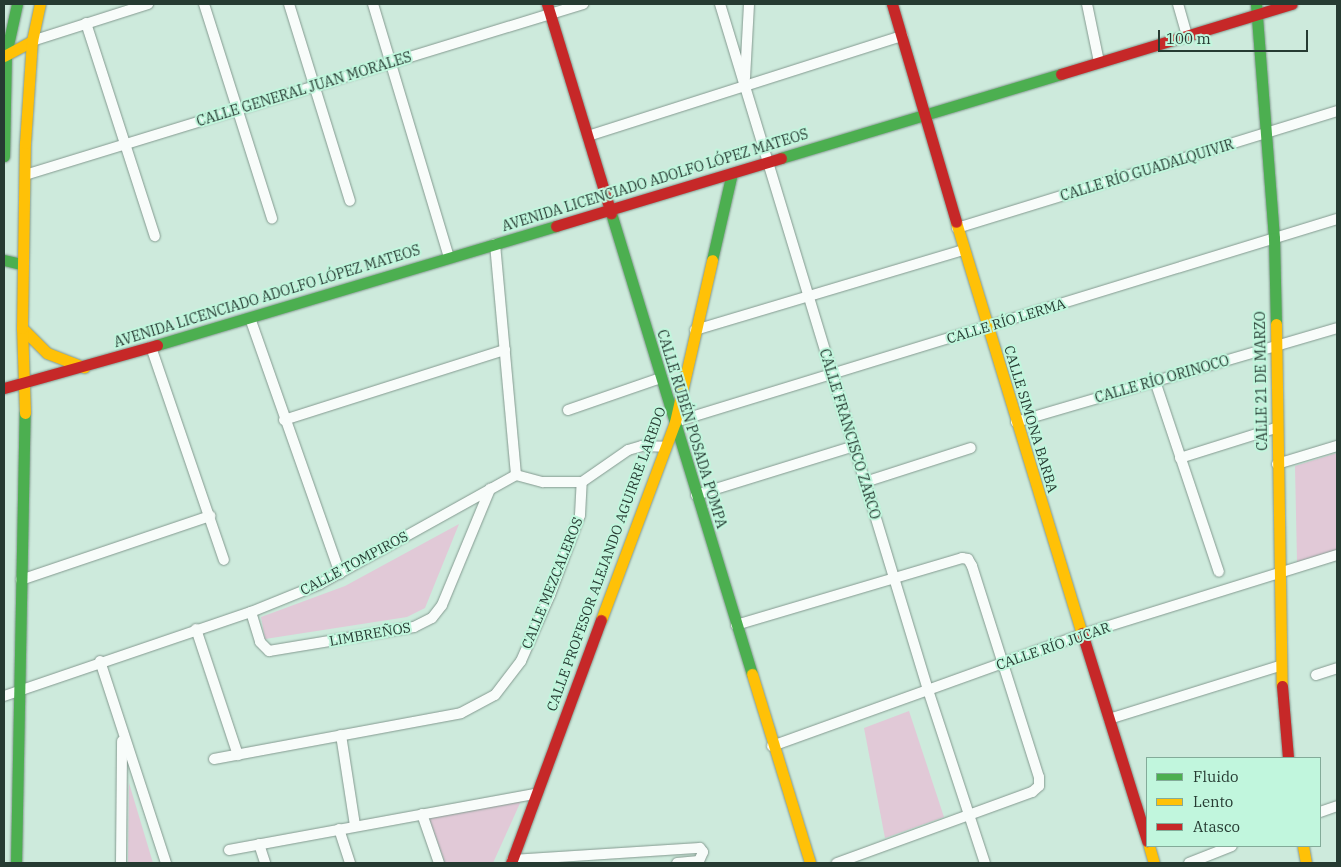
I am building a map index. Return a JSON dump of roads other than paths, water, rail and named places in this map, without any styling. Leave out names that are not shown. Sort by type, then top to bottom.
[{"type":"street","points":[[4,156],[5,55],[16,4]]},
{"type":"street","points":[[16,863],[26,382],[22,328],[22,264],[32,41],[40,4]]},
{"type":"street","points":[[5,55],[32,41],[148,4]]},
{"type":"street","points":[[204,4],[272,218]]},
{"type":"street","points":[[289,4],[350,201]]},
{"type":"street","points":[[372,4],[449,258]]},
{"type":"street","name":"CALLE GENERAL JUAN MORALES","points":[[25,175],[390,63],[548,9],[582,4]]},
{"type":"street","name":"CALLE FRANCISCO ZARCO","points":[[720,4],[928,690],[985,863]]},
{"type":"street","points":[[744,87],[749,4]]},
{"type":"street","name":"CALLE SIMONA BARBA","points":[[892,4],[987,328],[1146,838]]},
{"type":"street","points":[[1087,4],[1098,62]]},
{"type":"street","points":[[1178,4],[1187,35]]},
{"type":"street","name":"AVENIDA LICENCIADO ADOLFO LÓPEZ MATEOS","points":[[4,388],[84,367],[250,318],[732,173],[1187,35],[1257,9],[1292,4]]},
{"type":"street","name":"CALLE RUBÉN POSADA POMPA","points":[[548,9],[772,746],[810,863]]},
{"type":"street","name":"CALLE 21 DE MARZO","points":[[1257,9],[1274,238],[1276,428],[1282,572],[1282,665],[1288,757]]},
{"type":"street","points":[[86,23],[155,236]]},
{"type":"street","points":[[588,136],[902,36]]},
{"type":"street","name":"CALLE RÍO GUADALQUIVIR","points":[[957,228],[1337,111]]},
{"type":"street","name":"CALLE PROFESOR ALEJANDO AGUIRRE LAREDO","points":[[512,861],[535,794],[675,422],[732,173]]},
{"type":"street","name":"CALLE RÍO LERMA","points":[[675,422],[987,328],[1337,219]]},
{"type":"street","points":[[495,244],[516,475],[543,482],[582,482],[628,450],[642,446],[665,447]]},
{"type":"street","points":[[695,330],[808,298],[964,250]]},
{"type":"street","points":[[4,260],[22,264]]},
{"type":"street","points":[[250,318],[284,420],[340,574]]},
{"type":"street","points":[[22,328],[47,353],[84,367]]},
{"type":"street","name":"CALLE RÍO ORINOCO","points":[[1016,422],[1337,328]]},
{"type":"street","points":[[151,347],[224,560]]},
{"type":"street","points":[[284,420],[505,350]]},
{"type":"street","points":[[568,410],[661,378]]},
{"type":"street","points":[[1155,381],[1219,572]]},
{"type":"street","points":[[1180,458],[1276,428]]},
{"type":"street","points":[[696,495],[854,446]]},
{"type":"street","points":[[1277,464],[1337,446]]},
{"type":"street","points":[[865,482],[971,448]]},
{"type":"street","name":"CALLE TOMPIROS","points":[[4,696],[196,628],[251,612],[340,574],[516,475]]},
{"type":"street","name":"CALLE MEZCALEROS","points":[[214,759],[461,713],[495,694],[521,660],[550,595],[580,514],[582,482]]},
{"type":"street","name":"LIMBREÑOS","points":[[251,612],[260,642],[269,651],[414,627],[432,618],[442,605],[490,489]]},
{"type":"street","points":[[21,580],[210,516]]},
{"type":"street","name":"CALLE RÍO JUCAR","points":[[772,746],[1083,634],[1337,555]]},
{"type":"street","points":[[736,625],[894,577],[968,559],[1003,663],[1039,786],[1032,792],[970,816],[836,863]]},
{"type":"street","points":[[196,628],[238,755]]},
{"type":"street","points":[[100,661],[166,863]]},
{"type":"street","points":[[1109,719],[1282,665]]},
{"type":"street","points":[[1316,674],[1337,668]]},
{"type":"street","points":[[120,863],[122,733]]},
{"type":"street","points":[[341,735],[355,825]]},
{"type":"street","points":[[228,850],[355,825],[535,794]]},
{"type":"street","points":[[1321,812],[1337,806]]},
{"type":"street","points":[[422,814],[439,863]]},
{"type":"street","points":[[340,829],[350,863]]},
{"type":"street","points":[[259,844],[265,863]]},
{"type":"street","points":[[1149,847],[1154,863]]},
{"type":"street","points":[[1189,863],[1229,847]]},
{"type":"street","points":[[1303,847],[1306,863]]},
{"type":"street","points":[[512,861],[562,860],[634,852],[700,848],[702,860],[677,863]]},
{"type":"street","points":[[634,852],[635,863]]}]
